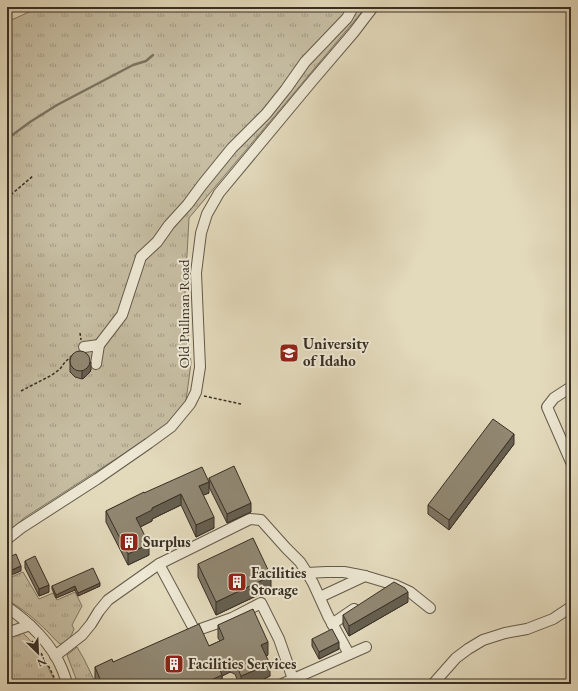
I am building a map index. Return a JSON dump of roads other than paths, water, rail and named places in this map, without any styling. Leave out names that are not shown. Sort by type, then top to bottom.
[{"type":"street","points":[[96,364],[99,345],[122,315],[141,257],[157,242],[232,148],[266,114],[305,62],[347,18],[353,7]]},
{"type":"street","name":"Old Pullman Road","points":[[7,539],[21,528],[97,479],[171,427],[190,404],[196,392],[200,367],[196,273],[201,233],[207,214],[219,193],[354,32],[369,9]]},
{"type":"street","points":[[84,347],[99,345]]},
{"type":"street","points":[[571,387],[554,398],[547,407],[571,462]]},
{"type":"street","points":[[55,656],[82,635],[108,600],[159,564],[250,519],[261,520],[300,562],[313,583],[332,624],[349,654]]},
{"type":"street","points":[[159,564],[195,631],[232,618],[261,603],[278,639],[293,679]]},
{"type":"street","points":[[307,573],[344,572],[365,576],[410,592],[430,608]]},
{"type":"street","points":[[320,598],[365,576]]},
{"type":"street","points":[[379,593],[392,585]]},
{"type":"street","points":[[332,624],[359,606]]},
{"type":"street","points":[[7,607],[40,634],[62,668],[67,684]]},
{"type":"street","points":[[433,684],[456,658],[483,640],[505,633],[527,629],[553,619],[571,607]]},
{"type":"street","points":[[7,633],[30,625]]},
{"type":"street","points":[[282,684],[366,647]]},
{"type":"waterway","points":[[7,139],[57,105],[133,65],[146,61],[153,55]]},
{"type":"place","name":"University of Idaho","points":[[289,353]]},
{"type":"place","name":"Surplus","points":[[129,542]]},
{"type":"place","name":"Facilities Storage","points":[[237,582]]},
{"type":"place","name":"Facilities Services","points":[[174,664]]}]
